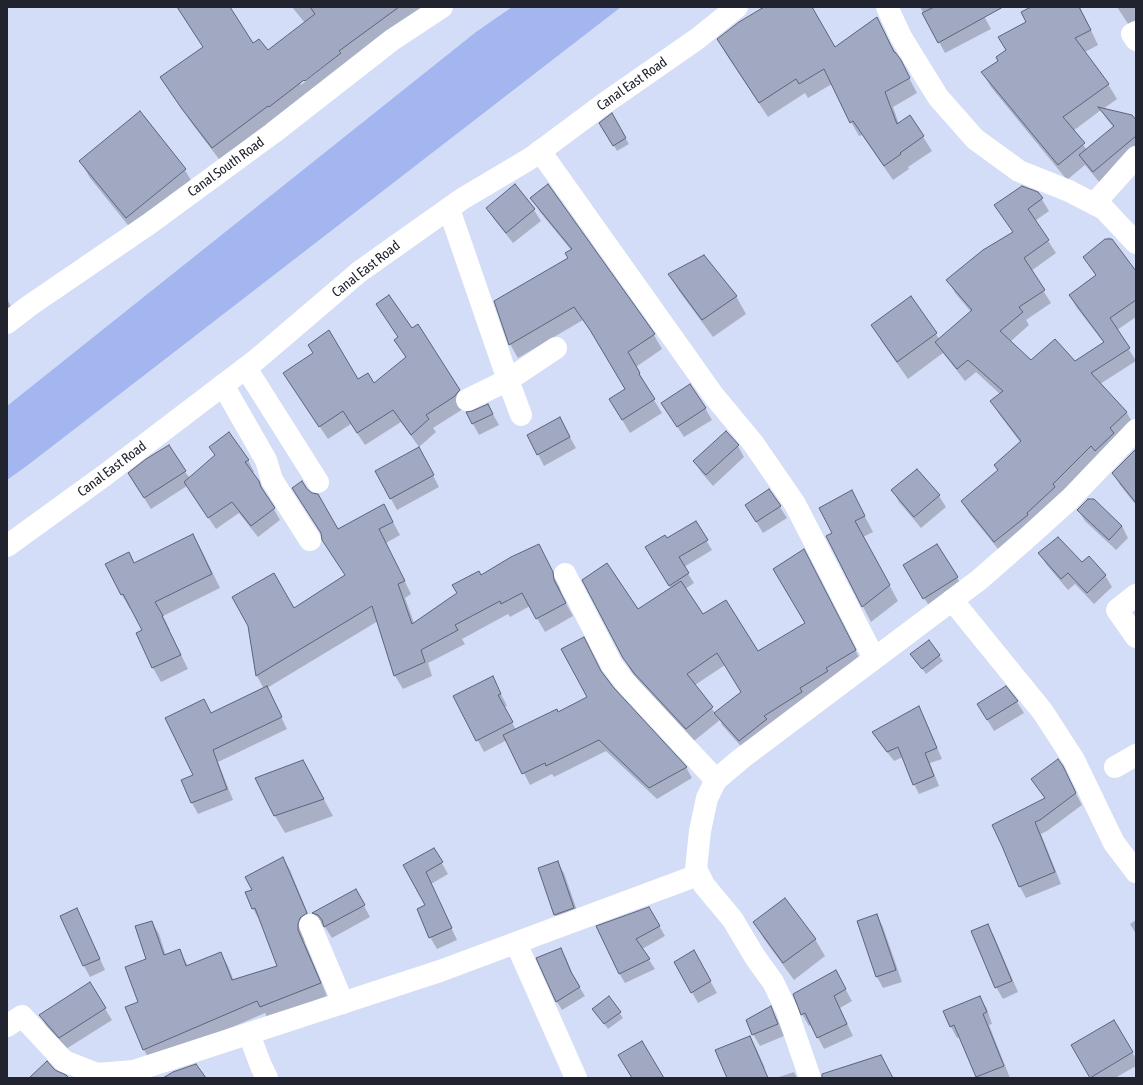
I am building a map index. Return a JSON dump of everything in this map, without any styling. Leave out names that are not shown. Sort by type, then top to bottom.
[{"type":"street","name":"Canal South Road","points":[[7,322],[149,224],[273,132],[392,40],[442,7]]},
{"type":"street","name":"Canal East Road","points":[[7,546],[223,386],[256,360],[359,272],[462,199],[531,158],[605,103],[697,39],[737,7]]},
{"type":"street","points":[[887,7],[901,36],[938,97],[975,139],[1019,171],[1069,191],[1104,209],[1136,243]]},
{"type":"street","points":[[1136,32],[1132,34],[1136,40]]},
{"type":"street","points":[[540,151],[714,396],[753,443],[795,504],[874,658]]},
{"type":"street","points":[[1094,204],[1136,157]]},
{"type":"street","points":[[448,209],[521,415]]},
{"type":"street","points":[[467,400],[508,380],[556,348]]},
{"type":"street","points":[[246,368],[318,482]]},
{"type":"street","points":[[223,386],[266,460],[272,480],[310,540]]},
{"type":"street","points":[[810,1078],[787,1010],[773,982],[755,957],[733,920],[704,885],[696,869],[700,830],[707,798],[716,780],[742,758],[979,580],[1070,499],[1136,430]]},
{"type":"street","points":[[565,574],[612,665],[624,681],[716,780]]},
{"type":"street","points":[[1136,595],[1117,610],[1136,637]]},
{"type":"street","points":[[952,600],[1043,712],[1074,760],[1114,843],[1136,872]]},
{"type":"street","points":[[1115,767],[1136,755]]},
{"type":"street","points":[[7,1026],[22,1016],[64,1061],[99,1076],[134,1071],[440,971],[698,875]]},
{"type":"street","points":[[310,925],[343,1003]]},
{"type":"street","points":[[516,943],[576,1078]]},
{"type":"street","points":[[249,1034],[267,1078]]},
{"type":"water","points":[[512,7],[621,7],[7,480],[7,406],[476,32]]},
{"type":"building","points":[[177,7],[230,7],[253,43],[259,39],[268,50],[315,14],[310,7],[399,7],[339,51],[341,53],[305,81],[304,80],[212,148],[160,77],[203,47]]},
{"type":"building","points":[[764,7],[812,7],[835,47],[877,17],[894,52],[901,60],[910,78],[885,92],[897,124],[910,115],[924,136],[884,166],[853,121],[850,123],[824,69],[799,84],[796,79],[759,103],[717,39],[739,22]]},
{"type":"building","points":[[934,7],[1003,7],[938,43],[922,13]]},
{"type":"building","points":[[1031,7],[1079,7],[1091,30],[1075,38],[1109,84],[1063,117],[1085,143],[1058,165],[981,72],[998,61],[996,57],[1006,50],[998,37],[1026,22],[1021,12]]},
{"type":"building","points":[[1098,107],[1132,115],[1136,120],[1136,136],[1093,172],[1079,155],[1114,126]]},
{"type":"building","points":[[140,111],[186,169],[126,218],[79,161]]},
{"type":"building","points":[[612,113],[626,138],[613,146],[599,123]]},
{"type":"building","points":[[515,184],[535,209],[506,233],[486,208]]},
{"type":"building","points":[[548,184],[655,334],[628,352],[640,373],[639,374],[655,399],[622,420],[609,399],[625,389],[590,330],[574,307],[509,345],[494,301],[568,258],[565,253],[572,249],[530,198]]},
{"type":"building","points":[[1022,186],[1038,192],[1043,198],[1028,209],[1049,240],[1024,258],[1045,290],[1019,307],[1023,312],[1000,331],[1031,360],[1055,339],[1075,361],[1104,342],[1069,295],[1096,275],[1083,257],[1105,239],[1112,239],[1136,271],[1136,300],[1110,318],[1130,348],[1091,373],[1127,412],[1110,428],[1114,433],[1095,451],[1091,446],[1053,484],[1055,487],[1027,513],[1028,515],[994,542],[961,501],[998,470],[994,465],[1021,441],[990,401],[1003,391],[968,360],[957,369],[935,342],[972,310],[946,280],[983,250],[1013,232],[994,205]]},
{"type":"building","points":[[704,255],[737,296],[702,320],[668,274]]},
{"type":"building","points":[[389,295],[412,328],[418,324],[460,390],[455,396],[426,415],[429,419],[411,435],[393,410],[357,433],[343,411],[319,427],[283,373],[313,353],[308,345],[329,330],[358,379],[368,373],[374,383],[406,357],[394,340],[398,337],[376,304]]},
{"type":"building","points":[[911,296],[937,333],[897,362],[871,325]]},
{"type":"building","points":[[690,384],[706,408],[677,427],[661,403]]},
{"type":"building","points":[[488,404],[493,414],[472,424],[466,412]]},
{"type":"building","points":[[560,417],[570,437],[537,455],[527,435]]},
{"type":"building","points":[[726,431],[739,445],[706,475],[693,461]]},
{"type":"building","points":[[229,432],[249,460],[245,462],[259,481],[261,487],[275,508],[251,526],[232,502],[208,518],[184,482],[215,455],[209,447]]},
{"type":"building","points":[[169,445],[186,471],[144,498],[128,473],[146,459]]},
{"type":"building","points":[[419,447],[434,475],[390,499],[375,471]]},
{"type":"building","points":[[1136,449],[1136,503],[1112,473]]},
{"type":"building","points":[[917,469],[940,495],[914,517],[891,490]]},
{"type":"building","points":[[302,481],[307,489],[312,493],[318,494],[338,529],[384,504],[393,522],[379,529],[405,581],[398,584],[412,624],[457,593],[452,585],[479,571],[481,575],[511,557],[539,544],[553,572],[554,580],[566,603],[536,619],[522,593],[501,604],[500,601],[455,625],[458,630],[421,650],[425,662],[394,676],[372,606],[256,676],[248,626],[232,597],[274,573],[294,608],[345,575],[322,540],[321,533],[292,488]]},
{"type":"building","points":[[769,489],[781,506],[756,522],[745,505]]},
{"type":"building","points":[[852,490],[865,516],[855,521],[890,585],[862,607],[826,536],[832,533],[819,508]]},
{"type":"building","points":[[1088,499],[1094,499],[1122,526],[1109,540],[1077,510]]},
{"type":"building","points":[[696,521],[708,540],[679,557],[689,573],[669,586],[645,547],[665,535],[667,538]]},
{"type":"building","points":[[193,534],[212,574],[155,602],[181,655],[152,668],[136,633],[142,630],[123,594],[121,595],[105,564],[129,552],[134,563]]},
{"type":"building","points":[[1058,537],[1082,562],[1089,556],[1106,575],[1087,593],[1068,573],[1061,579],[1038,553]]},
{"type":"building","points":[[937,544],[958,577],[923,599],[903,565]]},
{"type":"building","points":[[804,549],[856,650],[826,668],[828,671],[800,688],[802,692],[764,716],[767,719],[739,741],[714,713],[741,692],[717,653],[687,674],[713,707],[686,729],[634,673],[623,658],[582,580],[607,563],[638,609],[681,581],[703,614],[726,600],[758,651],[805,623],[773,569]]},
{"type":"building","points":[[584,637],[601,671],[614,688],[687,767],[649,788],[599,740],[546,766],[545,763],[522,774],[503,735],[557,709],[558,712],[587,697],[561,649]]},
{"type":"building","points":[[929,640],[940,655],[922,669],[910,654]]},
{"type":"building","points":[[493,676],[501,694],[498,695],[513,722],[476,741],[453,696]]},
{"type":"building","points":[[267,686],[282,717],[213,750],[227,789],[191,803],[181,780],[193,775],[165,718],[204,699],[211,713]]},
{"type":"building","points":[[1006,686],[1018,701],[987,720],[977,704]]},
{"type":"building","points":[[919,706],[937,748],[925,753],[934,776],[913,785],[898,747],[887,752],[872,732]]},
{"type":"building","points":[[1058,759],[1076,793],[1040,820],[1035,822],[1055,872],[1019,887],[992,825],[1045,798],[1031,779]]},
{"type":"building","points":[[303,760],[324,799],[274,816],[255,778]]},
{"type":"building","points":[[434,848],[443,862],[426,872],[452,928],[429,938],[417,909],[425,905],[403,865]]},
{"type":"building","points":[[283,857],[307,913],[300,918],[298,930],[321,983],[260,1007],[257,1001],[143,1050],[125,1007],[138,1002],[125,967],[146,959],[135,926],[152,921],[164,955],[180,949],[186,966],[221,952],[232,980],[277,966],[255,908],[252,909],[245,892],[252,890],[245,877]]},
{"type":"building","points":[[558,861],[574,908],[554,915],[538,868]]},
{"type":"building","points":[[356,889],[365,905],[324,927],[322,920],[318,915],[312,913]]},
{"type":"building","points":[[785,898],[816,939],[783,963],[753,922]]},
{"type":"building","points":[[649,907],[660,926],[636,939],[650,959],[619,974],[596,926]]},
{"type":"building","points":[[77,908],[100,959],[83,966],[60,916]]},
{"type":"building","points":[[877,914],[896,970],[876,977],[857,921]]},
{"type":"building","points":[[988,924],[1012,981],[995,988],[971,931]]},
{"type":"building","points":[[561,948],[571,972],[580,987],[556,1002],[536,958]]},
{"type":"building","points":[[694,950],[711,981],[691,993],[674,962]]},
{"type":"building","points":[[836,970],[846,989],[834,996],[847,1024],[817,1038],[805,1013],[801,1015],[793,994]]},
{"type":"building","points":[[90,982],[106,1008],[59,1038],[39,1015]]},
{"type":"building","points":[[609,996],[621,1012],[604,1024],[592,1009]]},
{"type":"building","points":[[980,996],[987,1012],[983,1014],[1004,1066],[976,1077],[954,1025],[950,1027],[943,1011]]},
{"type":"building","points":[[771,1006],[778,1024],[752,1035],[746,1020]]},
{"type":"building","points":[[1114,1020],[1133,1052],[1090,1078],[1071,1045]]},
{"type":"building","points":[[750,1036],[768,1078],[727,1078],[715,1050]]},
{"type":"building","points":[[642,1041],[664,1078],[632,1078],[618,1055]]},
{"type":"building","points":[[881,1055],[893,1078],[822,1078],[822,1074]]},
{"type":"building","points":[[47,1061],[55,1070],[69,1078],[29,1078]]},
{"type":"building","points":[[196,1064],[206,1078],[163,1078],[173,1072]]}]
